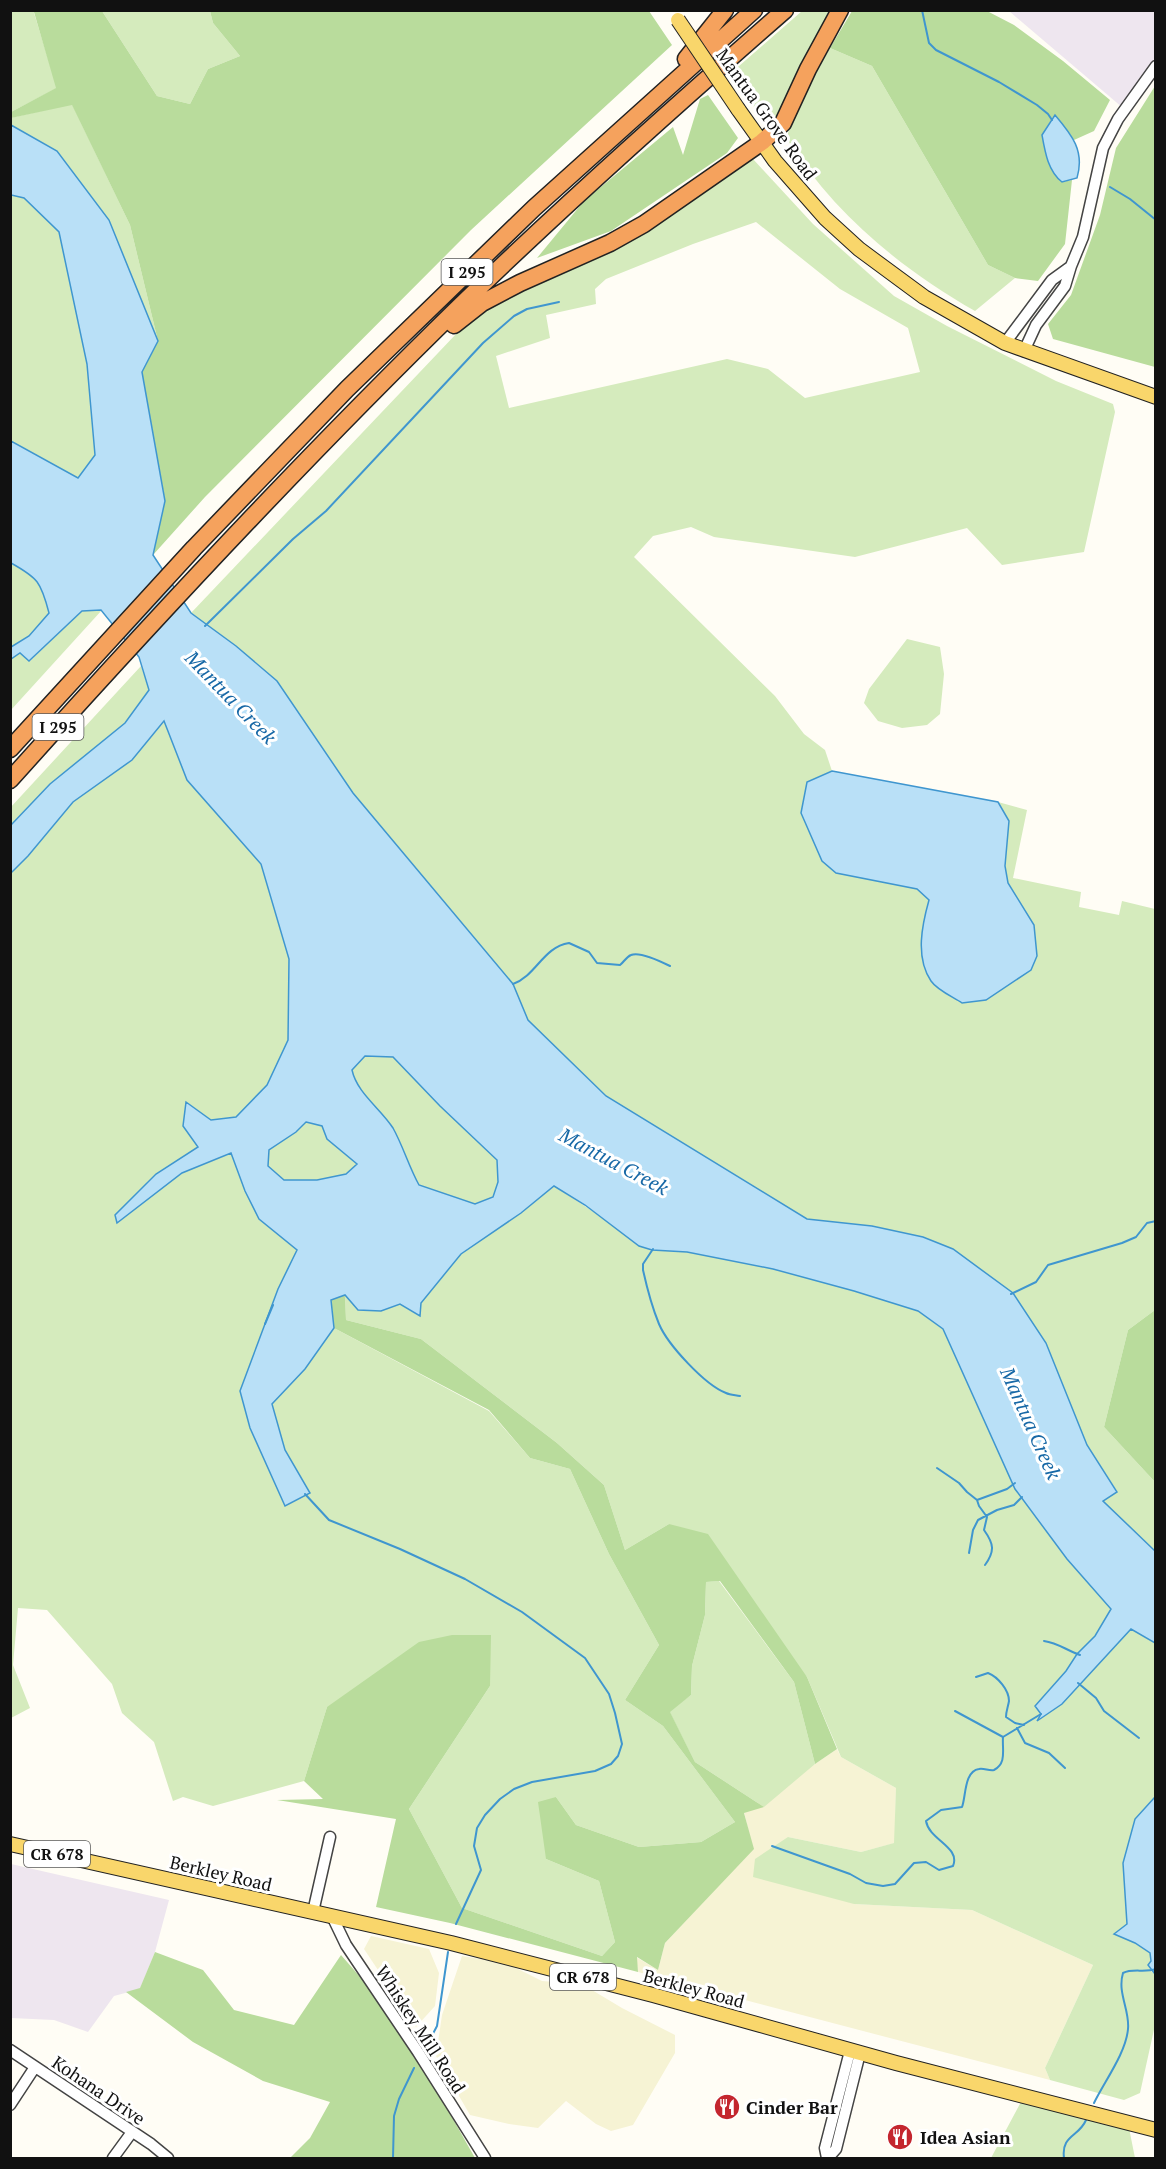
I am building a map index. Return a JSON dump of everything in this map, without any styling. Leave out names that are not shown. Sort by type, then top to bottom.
[{"type":"highway","points":[[658,96],[724,10]]},
{"type":"highway","name":"I 295","points":[[10,749],[194,548],[347,389],[534,208],[754,10]]},
{"type":"highway","name":"I 295","points":[[10,780],[268,499],[495,273],[653,126],[785,10]]},
{"type":"highway","points":[[268,499],[305,474],[453,326],[482,303],[520,283],[610,243],[644,224],[762,142],[783,123],[808,69],[840,10]]},
{"type":"main road","name":"Mantua Grove Road","points":[[675,15],[738,109],[799,190],[859,249],[924,297],[1005,343],[1155,397]]},
{"type":"main road","name":"Berkley Road","points":[[10,1844],[451,1943],[1155,2130]]},
{"type":"street","points":[[1024,351],[1036,325],[1065,286],[1083,237],[1102,148],[1118,119],[1155,66]]},
{"type":"street","points":[[1005,343],[1052,280],[1071,266]]},
{"type":"street","points":[[313,1912],[330,1837]]},
{"type":"street","name":"Whiskey Mill Road","points":[[332,1916],[346,1945],[418,2052],[485,2158]]},
{"type":"street","name":"Kohana Drive","points":[[10,2050],[168,2158]]},
{"type":"street","points":[[827,2158],[825,2148],[855,2052]]},
{"type":"street","points":[[10,2105],[35,2067]]},
{"type":"street","points":[[113,2158],[132,2132]]},
{"type":"shaded area","points":[[1009,11],[1155,11],[1155,71],[1123,108]]},
{"type":"shaded area","points":[[837,1749],[841,1757],[896,1788],[895,1843],[861,1852],[788,1837],[854,1904],[972,1910],[1093,1965],[1045,2068],[1050,2080],[638,1972],[636,1957],[658,1970],[665,1943],[753,1849],[744,1812]]},
{"type":"shaded area","points":[[11,1864],[169,1900],[155,1952],[140,1989],[114,1996],[88,2032],[54,2020],[11,2018]]},
{"type":"shaded area","points":[[371,1936],[429,1949],[439,1973],[435,2006],[416,2027],[364,1949]]},
{"type":"shaded area","points":[[462,1956],[506,1963],[542,1981],[582,1984],[622,2008],[675,2035],[675,2053],[633,2125],[611,2131],[596,2124],[566,2101],[538,2128],[470,2115],[436,2056],[442,2015]]},
{"type":"green space","points":[[11,11],[40,11],[34,13],[57,88],[11,112]]},
{"type":"green space","points":[[102,11],[210,11],[213,23],[240,56],[208,69],[190,104],[157,96]]},
{"type":"green space","points":[[102,11],[157,96],[190,104],[208,69],[240,56],[213,23],[210,11],[649,11],[672,45],[471,230],[205,497],[153,555],[165,500],[142,372],[158,341],[130,225],[72,105],[11,118],[11,112],[56,88],[34,12]]},
{"type":"green space","points":[[802,11],[837,11],[778,119],[767,126],[731,73]]},
{"type":"green space","points":[[852,11],[987,11],[1014,25],[1110,100],[1094,131],[1074,140],[1053,117],[1042,135],[1050,167],[1062,182],[1072,180],[1065,244],[1038,281],[1015,278],[988,265],[872,66],[830,48]]},
{"type":"green space","points":[[830,48],[872,66],[988,265],[1015,278],[975,311],[921,277],[870,237],[825,191],[787,139],[791,117]]},
{"type":"green space","points":[[1155,86],[1155,367],[1053,339],[1048,324],[1071,295],[1100,215],[1116,148]]},
{"type":"green space","points":[[708,95],[738,138],[727,153],[611,231],[537,258],[584,201],[673,127],[683,155],[700,99]]},
{"type":"green space","points":[[72,104],[130,225],[158,341],[109,220],[57,151],[11,125],[10,118]]},
{"type":"green space","points":[[753,159],[813,224],[894,296],[947,326],[1056,381],[1113,404],[1115,412],[1084,552],[1002,565],[967,528],[855,557],[714,537],[691,527],[653,536],[634,557],[775,696],[804,734],[825,750],[832,771],[807,782],[879,881],[917,889],[930,900],[925,914],[1034,925],[1008,883],[1005,866],[1009,821],[998,802],[1027,810],[1013,878],[1081,892],[1079,907],[1119,915],[1122,901],[1155,909],[1155,1310],[1128,1330],[1104,1427],[1155,1482],[1155,1551],[1103,1501],[1117,1491],[1087,1445],[1046,1343],[923,1237],[872,1226],[807,1219],[606,1096],[528,1020],[513,984],[353,793],[277,681],[236,646],[191,613],[476,313],[594,259]],"holes":[[[756,222],[840,289],[908,328],[920,372],[805,398],[768,369],[727,359],[509,408],[496,356],[550,338],[546,315],[596,304],[595,289],[606,279],[693,244]]]},
{"type":"green space","points":[[11,195],[24,198],[59,232],[87,364],[95,455],[78,478],[11,441]]},
{"type":"green space","points":[[10,563],[37,582],[44,594],[49,613],[29,636],[11,647]]},
{"type":"green space","points":[[102,610],[11,710],[11,659],[20,653],[30,661],[82,611]]},
{"type":"green space","points":[[907,639],[940,647],[944,674],[940,714],[927,725],[902,728],[878,721],[864,703],[869,689]]},
{"type":"green space","points":[[141,666],[149,690],[125,723],[50,784],[11,825],[10,808]]},
{"type":"green space","points":[[165,721],[187,780],[261,864],[289,959],[288,1040],[267,1085],[236,1117],[211,1120],[186,1102],[198,1147],[156,1174],[115,1215],[117,1222],[182,1173],[232,1153],[245,1191],[259,1219],[297,1250],[278,1289],[240,1391],[250,1428],[285,1506],[310,1492],[285,1450],[272,1404],[305,1369],[334,1328],[489,1411],[530,1458],[570,1469],[609,1554],[659,1645],[625,1700],[663,1726],[735,1822],[701,1842],[639,1847],[576,1825],[556,1797],[546,1859],[599,1881],[615,1942],[602,1956],[462,1908],[409,1809],[490,1686],[327,1707],[304,1781],[213,1806],[183,1797],[173,1801],[154,1742],[122,1713],[112,1684],[47,1610],[18,1608],[13,1665],[30,1708],[11,1718],[11,873],[73,802],[132,760]]},
{"type":"green space","points":[[365,1056],[393,1057],[497,1160],[498,1182],[493,1197],[475,1204],[419,1185],[354,1081],[352,1070]]},
{"type":"green space","points":[[306,1122],[322,1126],[327,1139],[357,1164],[346,1174],[317,1180],[284,1180],[268,1166],[269,1150],[296,1132]]},
{"type":"green space","points":[[554,1186],[652,1250],[687,1252],[773,1269],[918,1311],[943,1329],[1015,1489],[1067,1559],[1111,1609],[1095,1636],[1077,1654],[1066,1671],[1035,1706],[1041,1714],[1062,1704],[1131,1629],[1155,1643],[1155,1797],[1135,1819],[1123,1864],[1127,1925],[1135,1943],[1150,1953],[1151,1971],[1155,1974],[1155,2025],[1140,2093],[1124,2100],[1050,2080],[1045,2068],[1093,1965],[972,1910],[854,1904],[753,1877],[755,1859],[788,1837],[861,1852],[894,1843],[896,1788],[841,1757],[807,1677],[669,1524],[625,1550],[604,1485],[557,1443],[421,1339],[346,1320],[345,1295],[358,1310],[381,1311],[400,1304],[421,1303],[461,1253],[521,1213]]},
{"type":"green space","points":[[345,1295],[346,1320],[421,1339],[557,1443],[604,1485],[625,1550],[669,1524],[708,1534],[807,1677],[837,1749],[815,1764],[794,1682],[720,1581],[706,1582],[705,1615],[692,1666],[691,1695],[670,1712],[695,1762],[764,1807],[744,1813],[754,1849],[665,1943],[658,1970],[637,1957],[638,1972],[450,1923],[376,1907],[396,1819],[277,1800],[323,1799],[304,1781],[327,1707],[419,1642],[452,1635],[491,1635],[490,1686],[409,1809],[462,1908],[602,1956],[615,1942],[599,1881],[546,1859],[538,1802],[556,1797],[576,1825],[639,1847],[701,1842],[735,1822],[663,1726],[625,1700],[659,1645],[609,1554],[570,1469],[530,1458],[489,1410],[334,1328],[331,1300]]},
{"type":"green space","points":[[1155,1310],[1155,1482],[1104,1427],[1128,1330]]},
{"type":"green space","points":[[719,1581],[794,1682],[815,1764],[764,1807],[695,1762],[669,1711],[691,1695],[692,1666],[705,1615],[706,1582]]},
{"type":"green space","points":[[155,1952],[203,1970],[234,2010],[294,2025],[341,1955],[396,2018],[475,2158],[290,2158],[310,2138],[330,2102],[263,2081],[193,2042],[126,1992],[140,1988]]},
{"type":"green space","points":[[1022,2100],[1129,2128],[1135,2158],[991,2158]]},
{"type":"water","points":[[1055,115],[1072,137],[1079,160],[1077,178],[1062,182],[1050,167],[1042,135]]},
{"type":"water","name":"Mantua Creek","points":[[11,125],[57,151],[109,220],[158,341],[142,372],[165,501],[153,555],[191,613],[236,646],[277,681],[353,793],[513,984],[528,1020],[606,1096],[807,1219],[872,1226],[923,1237],[953,1249],[1013,1293],[1046,1343],[1087,1445],[1117,1492],[1103,1501],[1155,1551],[1155,1643],[1131,1629],[1062,1704],[1037,1721],[1041,1714],[1035,1706],[1066,1671],[1077,1654],[1095,1636],[1111,1609],[1067,1559],[1015,1489],[943,1329],[918,1311],[854,1291],[773,1269],[687,1252],[652,1250],[639,1246],[585,1205],[554,1186],[521,1213],[461,1254],[421,1303],[420,1316],[400,1304],[381,1311],[358,1310],[345,1295],[331,1300],[334,1328],[305,1369],[272,1404],[285,1450],[310,1493],[285,1506],[250,1428],[240,1391],[278,1289],[297,1250],[259,1219],[245,1191],[231,1153],[182,1173],[117,1223],[115,1215],[156,1174],[198,1147],[183,1126],[186,1102],[211,1120],[236,1117],[267,1085],[288,1040],[289,959],[261,864],[187,780],[164,721],[132,760],[73,802],[11,873],[11,825],[50,784],[125,723],[149,690],[139,657],[101,610],[82,611],[29,661],[20,653],[11,659],[11,647],[29,636],[49,613],[37,582],[11,563],[11,441],[78,478],[95,455],[87,364],[59,232],[24,198],[11,195]],"holes":[[[365,1056],[393,1057],[497,1160],[498,1182],[493,1197],[475,1204],[419,1185],[393,1128],[364,1093],[355,1078],[352,1070]],[[306,1122],[322,1126],[327,1139],[357,1164],[346,1174],[317,1180],[284,1180],[268,1166],[269,1150],[296,1132]]]},
{"type":"water","points":[[832,771],[998,802],[1009,821],[1005,866],[1008,883],[1034,925],[1037,956],[1031,970],[986,1000],[962,1003],[931,981],[926,972],[921,951],[922,930],[929,900],[917,889],[836,873],[822,861],[801,813],[807,782]]},
{"type":"water","points":[[1155,1797],[1155,1974],[1148,1965],[1151,1961],[1150,1953],[1135,1943],[1114,1934],[1127,1924],[1123,1863],[1135,1819]]},
{"type":"waterway","points":[[922,10],[929,43],[936,50],[999,82],[1037,105],[1052,120]]},
{"type":"waterway","points":[[1110,187],[1130,199],[1156,220]]},
{"type":"waterway","points":[[205,626],[293,539],[326,511],[483,343],[514,316],[527,309],[559,302]]},
{"type":"waterway","points":[[513,984],[528,975],[553,950],[569,943],[589,952],[597,963],[620,965],[631,955],[640,954],[670,966]]},
{"type":"waterway","points":[[1011,1294],[1036,1282],[1048,1265],[1122,1243],[1136,1237],[1147,1223],[1156,1221]]},
{"type":"waterway","points":[[653,1249],[643,1264],[643,1270],[654,1311],[664,1333],[670,1343],[708,1382],[726,1393],[740,1396]]},
{"type":"waterway","points":[[265,1324],[273,1305]]},
{"type":"waterway","points":[[937,1468],[959,1483],[977,1500],[987,1517]]},
{"type":"waterway","points":[[977,1500],[1007,1489],[1015,1483]]},
{"type":"waterway","points":[[305,1494],[329,1520],[465,1579],[522,1612],[585,1658],[609,1694],[622,1744],[618,1756],[611,1764],[595,1771],[532,1782],[514,1789],[500,1799],[485,1815],[477,1828],[474,1846],[481,1870],[456,1924]]},
{"type":"waterway","points":[[969,1553],[973,1530],[978,1520],[997,1510],[1014,1505],[1022,1497]]},
{"type":"waterway","points":[[985,1565],[992,1551],[990,1539],[984,1530],[987,1517]]},
{"type":"waterway","points":[[1044,1641],[1080,1655]]},
{"type":"waterway","points":[[976,1677],[988,1673],[999,1681],[1009,1697],[1006,1717],[1015,1723],[1024,1725]]},
{"type":"waterway","points":[[1078,1683],[1096,1698],[1104,1711],[1139,1738]]},
{"type":"waterway","points":[[955,1711],[1003,1737]]},
{"type":"waterway","points":[[1003,1737],[1041,1714]]},
{"type":"waterway","points":[[1017,1728],[1025,1743],[1049,1753],[1065,1768]]},
{"type":"waterway","points":[[772,1846],[850,1874],[866,1883],[883,1886],[895,1884],[914,1863],[926,1862],[939,1870],[953,1866],[953,1854],[928,1828],[926,1821],[941,1810],[962,1807],[966,1785],[971,1774],[979,1769],[994,1770],[1001,1764],[1003,1737]]},
{"type":"waterway","points":[[425,2049],[437,2026],[448,1952]]},
{"type":"waterway","points":[[1094,2103],[1119,2057],[1126,2038],[1128,2022],[1122,1988],[1123,1973],[1156,1969]]},
{"type":"waterway","points":[[393,2158],[394,2116],[399,2099],[414,2068]]},
{"type":"waterway","points":[[1064,2158],[1065,2145],[1086,2120]]},
{"type":"place","name":"Cinder Bar","points":[[727,2107]]},
{"type":"place","name":"Idea Asian","points":[[900,2137]]}]
